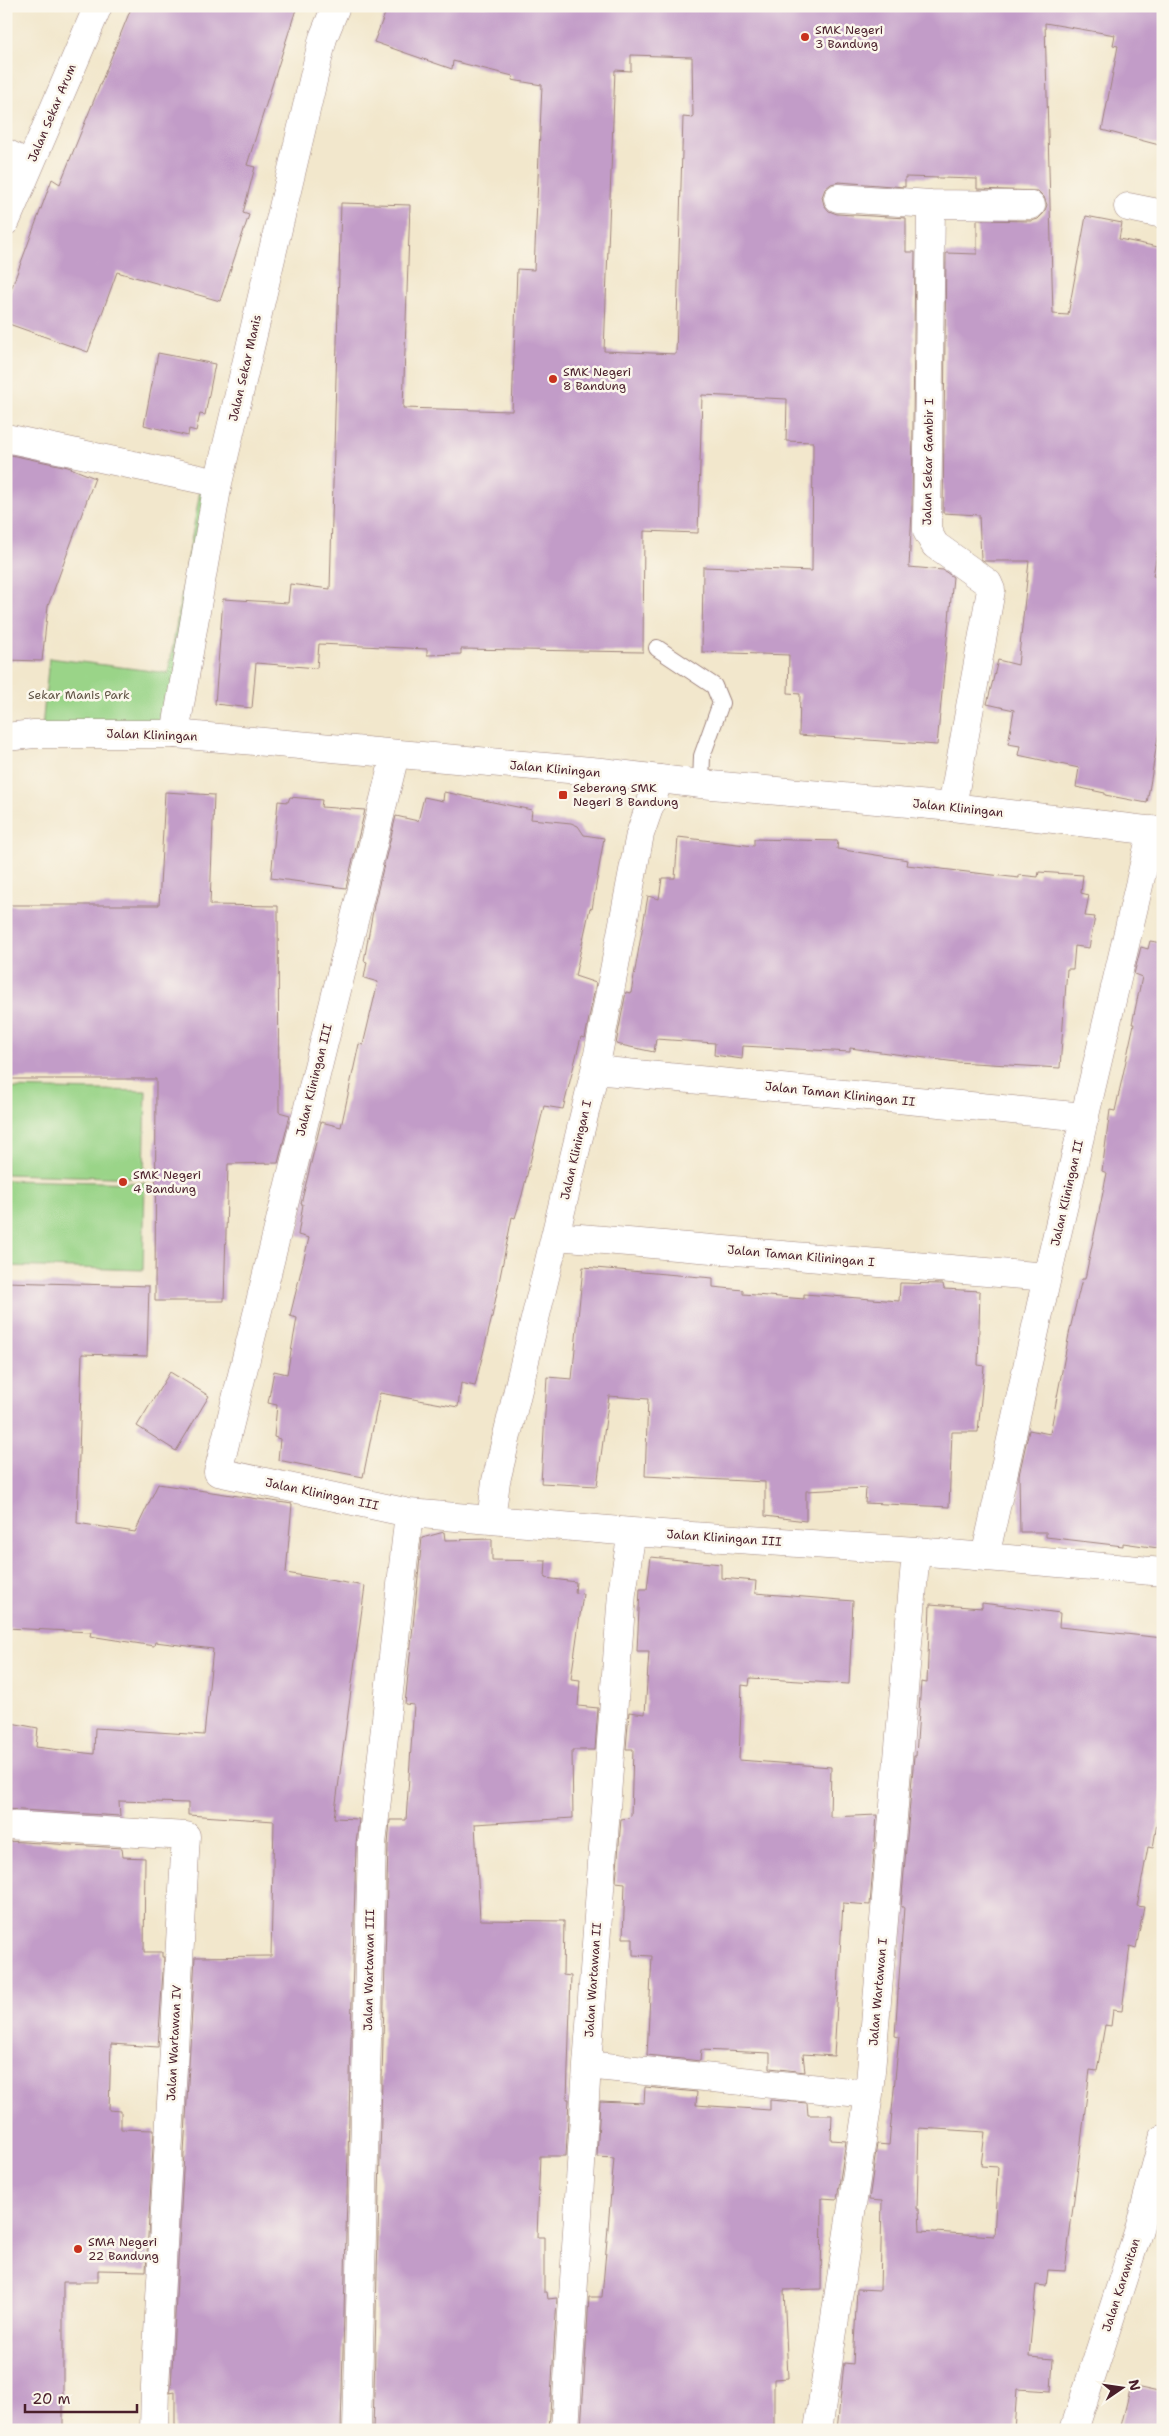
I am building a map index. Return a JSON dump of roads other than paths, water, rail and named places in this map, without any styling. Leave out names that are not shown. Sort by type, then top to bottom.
[{"type":"street","name":"Jalan Sekar Arum","points":[[6,221],[18,159],[98,6]]},
{"type":"street","name":"Jalan Sekar Manis","points":[[175,734],[218,483],[323,38],[336,6]]},
{"type":"street","points":[[838,198],[931,204],[1031,205]]},
{"type":"street","name":"Jalan Sekar Gambir I","points":[[931,204],[927,531],[935,545],[988,583],[992,590],[952,807]]},
{"type":"street","points":[[1128,206],[1163,214]]},
{"type":"street","points":[[6,438],[218,483]]},
{"type":"street","name":"Jalan Kliningan","points":[[6,736],[34,734],[175,734],[952,807],[1157,831]]},
{"type":"street","name":"Jalan Kliningan III","points":[[395,755],[218,1472],[409,1513],[632,1532],[916,1551],[1163,1572]]},
{"type":"street","name":"Jalan Kliningan I","points":[[491,1520],[496,1481],[595,1070],[640,834],[659,779]]},
{"type":"street","name":"Jalan Kliningan II","points":[[985,1557],[1084,1117],[1157,831]]},
{"type":"street","name":"Jalan Taman Kliningan II","points":[[595,1070],[1084,1117]]},
{"type":"street","name":"Jalan Taman Kiliningan I","points":[[556,1236],[1047,1277]]},
{"type":"street","name":"Jalan Wartawan III","points":[[357,2430],[372,1844],[409,1513]]},
{"type":"street","name":"Jalan Wartawan II","points":[[565,2430],[587,2065],[622,1593],[632,1532]]},
{"type":"street","name":"Jalan Wartawan I","points":[[818,2430],[869,2094],[916,1551]]},
{"type":"street","name":"Jalan Wartawan IV","points":[[6,1825],[186,1836],[154,2386],[154,2430]]},
{"type":"street","points":[[587,2065],[869,2094]]},
{"type":"street","name":"Jalan Karawitan","points":[[1074,2430],[1139,2229],[1163,2138]]},
{"type":"lane","points":[[657,648],[714,686],[721,703],[702,756],[701,784]]},
{"type":"place","name":"SMK Negeri 3 Bandung","points":[[805,37]]},
{"type":"place","name":"SMK Negeri 8 Bandung","points":[[553,379]]},
{"type":"place","name":"Seberang SMK Negeri 8 Bandung","points":[[563,795]]},
{"type":"place","name":"SMK Negeri 4 Bandung","points":[[123,1182]]},
{"type":"place","name":"SMA Negeri 22 Bandung","points":[[78,2249]]},
{"type":"park label","name":"Sekar Manis Park","points":[[79,695]]}]
